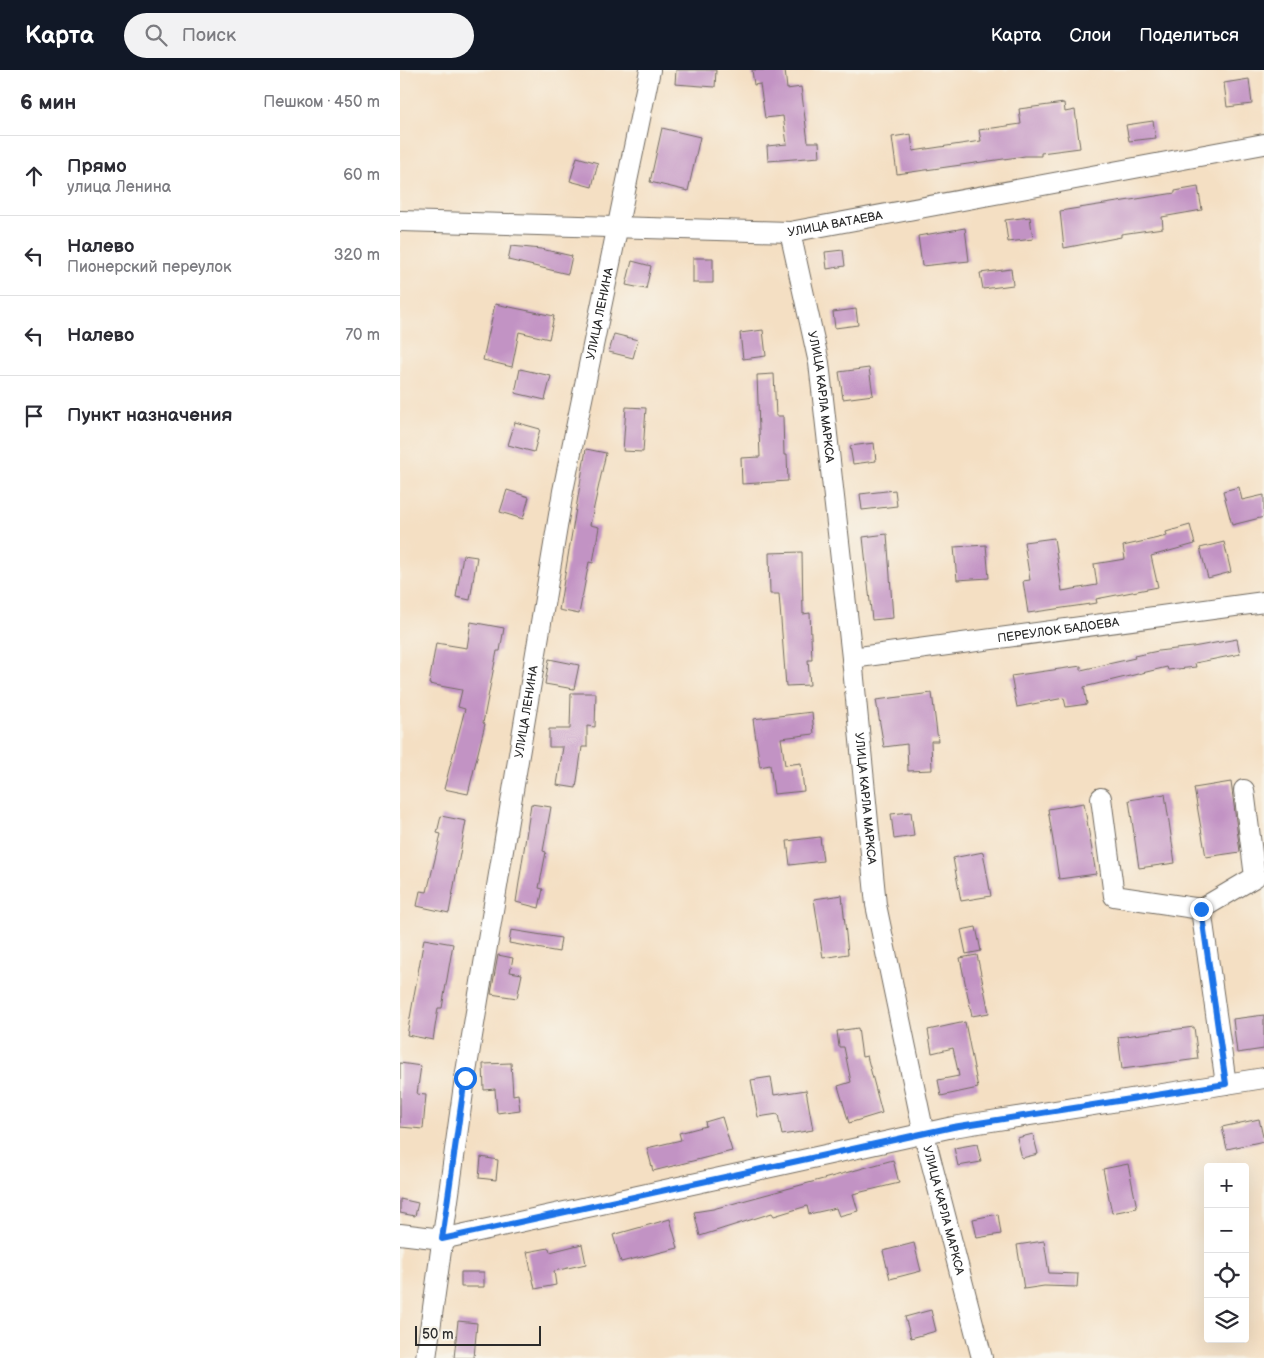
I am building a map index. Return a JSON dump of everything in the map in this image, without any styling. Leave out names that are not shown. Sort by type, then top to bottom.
[{"type":"street","name":"УЛИЦА ЛЕНИНА","points":[[426,1358],[465,1078],[563,491],[650,70]]},
{"type":"street","name":"УЛИЦА ВАТАЕВА","points":[[400,221],[790,232],[1264,144]]},
{"type":"street","name":"УЛИЦА КАРЛА МАРКСА","points":[[790,232],[819,363],[852,658],[876,905],[924,1134],[982,1358]]},
{"type":"street","name":"ПЕРЕУЛОК БАДОЕВА","points":[[852,658],[1264,602]]},
{"type":"street","points":[[1101,798],[1114,896],[1201,909],[1255,877],[1244,790]]},
{"type":"street","points":[[1201,909],[1226,1084]]},
{"type":"street","points":[[400,1234],[442,1239],[953,1127],[1264,1078]]},
{"type":"building","points":[[676,70],[716,70],[715,87],[675,84]]},
{"type":"building","points":[[752,70],[785,70],[787,89],[801,87],[808,142],[819,142],[820,157],[768,161],[767,146],[787,144],[783,116],[765,118],[760,84],[754,85]]},
{"type":"building","points":[[1249,79],[1252,104],[1227,107],[1224,83]]},
{"type":"building","points":[[1064,103],[1065,112],[1075,110],[1080,148],[1041,153],[1041,156],[1025,156],[897,174],[892,137],[911,134],[913,151],[981,141],[979,130],[1021,124],[1019,109]]},
{"type":"building","points":[[1153,121],[1156,138],[1129,141],[1126,125]]},
{"type":"building","points":[[662,128],[700,137],[688,191],[650,182]]},
{"type":"building","points":[[577,157],[598,163],[592,187],[570,181]]},
{"type":"building","points":[[1198,187],[1202,210],[1162,217],[1163,228],[1121,234],[1121,237],[1064,248],[1060,211],[1175,193],[1175,191]]},
{"type":"building","points":[[1030,217],[1033,239],[1008,242],[1005,220]]},
{"type":"building","points":[[965,228],[969,261],[922,266],[918,236]]},
{"type":"building","points":[[511,246],[541,249],[572,256],[568,274],[508,260]]},
{"type":"building","points":[[843,250],[845,266],[827,269],[825,252]]},
{"type":"building","points":[[693,258],[713,258],[713,283],[693,283]]},
{"type":"building","points":[[632,261],[651,266],[646,289],[626,285]]},
{"type":"building","points":[[1011,269],[1013,285],[983,289],[980,273]]},
{"type":"building","points":[[495,304],[554,316],[549,339],[519,332],[512,367],[483,360]]},
{"type":"building","points":[[856,309],[858,325],[835,328],[833,312]]},
{"type":"building","points":[[763,330],[766,356],[743,359],[740,333]]},
{"type":"building","points":[[614,334],[638,340],[633,358],[609,352]]},
{"type":"building","points":[[869,368],[873,395],[843,399],[839,372]]},
{"type":"building","points":[[520,369],[551,376],[545,400],[515,393]]},
{"type":"building","points":[[774,374],[776,416],[783,416],[784,455],[787,455],[788,481],[742,484],[741,458],[760,457],[757,375]]},
{"type":"building","points":[[626,407],[646,408],[643,452],[623,451]]},
{"type":"building","points":[[515,422],[540,429],[534,452],[508,445]]},
{"type":"building","points":[[874,443],[876,461],[853,464],[850,446]]},
{"type":"building","points":[[586,449],[606,453],[590,525],[599,527],[593,563],[589,562],[579,614],[559,610]]},
{"type":"building","points":[[1239,487],[1242,500],[1264,495],[1264,517],[1232,525],[1223,491]]},
{"type":"building","points":[[507,490],[529,497],[523,519],[500,512]]},
{"type":"building","points":[[895,490],[897,506],[862,510],[860,494]]},
{"type":"building","points":[[1190,525],[1195,544],[1151,556],[1158,587],[1096,599],[1097,603],[1028,613],[1023,581],[1030,580],[1024,542],[1054,538],[1062,591],[1097,585],[1094,564],[1125,559],[1123,546],[1167,536],[1166,532]]},
{"type":"building","points":[[887,534],[893,618],[872,620],[863,537]]},
{"type":"building","points":[[1224,542],[1231,572],[1208,578],[1200,548]]},
{"type":"building","points":[[986,545],[989,578],[957,580],[954,547]]},
{"type":"building","points":[[802,552],[803,614],[810,613],[812,660],[808,660],[810,685],[786,686],[779,594],[770,594],[769,553]]},
{"type":"building","points":[[463,555],[477,557],[470,600],[456,597]]},
{"type":"building","points":[[471,622],[504,628],[500,651],[497,651],[483,723],[485,724],[468,794],[444,789],[465,709],[458,707],[462,690],[429,684],[436,643],[467,648]]},
{"type":"building","points":[[1237,639],[1240,654],[1195,663],[1196,667],[1168,670],[1167,667],[1084,687],[1087,704],[1066,707],[1064,698],[1017,707],[1011,676],[1081,666],[1081,670],[1158,651]]},
{"type":"building","points":[[549,659],[579,665],[574,689],[545,684]]},
{"type":"building","points":[[571,693],[596,693],[595,727],[587,726],[587,747],[582,747],[576,788],[557,785],[563,747],[549,747],[549,729],[570,729]]},
{"type":"building","points":[[932,693],[938,741],[931,741],[932,770],[908,771],[907,744],[884,747],[876,700]]},
{"type":"building","points":[[812,712],[814,734],[781,738],[785,765],[801,763],[804,791],[774,794],[770,765],[760,767],[753,719]]},
{"type":"building","points":[[1231,782],[1240,852],[1206,857],[1194,788]]},
{"type":"building","points":[[1165,794],[1175,863],[1139,868],[1129,800]]},
{"type":"building","points":[[1084,803],[1096,874],[1059,879],[1048,809]]},
{"type":"building","points":[[531,804],[551,807],[543,851],[546,852],[539,888],[543,889],[539,908],[516,902]]},
{"type":"building","points":[[911,812],[914,836],[894,839],[891,814]]},
{"type":"building","points":[[441,816],[466,821],[449,913],[417,906],[420,891],[427,892],[441,834],[437,833]]},
{"type":"building","points":[[820,837],[823,861],[790,865],[787,841]]},
{"type":"building","points":[[983,852],[991,896],[961,901],[953,858]]},
{"type":"building","points":[[842,895],[848,954],[823,958],[814,899]]},
{"type":"building","points":[[976,927],[981,951],[966,954],[961,930]]},
{"type":"building","points":[[511,930],[561,938],[559,952],[509,943]]},
{"type":"building","points":[[424,939],[453,944],[442,1008],[438,1008],[433,1040],[407,1035]]},
{"type":"building","points":[[498,955],[513,958],[510,972],[522,974],[517,998],[491,994]]},
{"type":"building","points":[[977,955],[989,1013],[972,1016],[960,958]]},
{"type":"building","points":[[1264,1015],[1264,1049],[1237,1053],[1233,1019]]},
{"type":"building","points":[[965,1022],[978,1088],[941,1096],[938,1080],[959,1076],[953,1048],[932,1053],[928,1030]]},
{"type":"building","points":[[1194,1027],[1198,1059],[1122,1069],[1118,1037]]},
{"type":"building","points":[[858,1028],[862,1057],[867,1056],[882,1113],[849,1123],[838,1086],[851,1082],[844,1047],[839,1047],[837,1031]]},
{"type":"building","points":[[400,1063],[421,1066],[417,1094],[426,1095],[423,1129],[400,1127]]},
{"type":"building","points":[[511,1063],[513,1095],[518,1094],[520,1110],[497,1113],[495,1089],[484,1090],[483,1064]]},
{"type":"building","points":[[771,1077],[774,1095],[806,1090],[813,1130],[782,1135],[778,1114],[758,1117],[751,1080]]},
{"type":"building","points":[[722,1117],[732,1151],[653,1171],[647,1148],[681,1140],[679,1133],[706,1126],[705,1122]]},
{"type":"building","points":[[1259,1119],[1264,1141],[1227,1149],[1222,1127]]},
{"type":"building","points":[[1033,1134],[1038,1154],[1022,1158],[1017,1138]]},
{"type":"building","points":[[977,1144],[981,1162],[958,1166],[954,1148]]},
{"type":"building","points":[[481,1157],[498,1160],[496,1180],[479,1178]]},
{"type":"building","points":[[893,1160],[899,1183],[853,1194],[858,1211],[839,1216],[836,1208],[809,1214],[807,1206],[774,1216],[772,1213],[700,1236],[694,1212],[713,1209]]},
{"type":"building","points":[[1128,1164],[1137,1208],[1112,1213],[1103,1169]]},
{"type":"building","points":[[400,1199],[418,1203],[415,1216],[400,1213]]},
{"type":"building","points":[[998,1214],[1001,1234],[977,1238],[973,1219]]},
{"type":"building","points":[[670,1219],[678,1248],[621,1262],[613,1235]]},
{"type":"building","points":[[1044,1241],[1049,1273],[1078,1274],[1077,1287],[1044,1286],[1024,1289],[1017,1245]]},
{"type":"building","points":[[914,1243],[921,1271],[890,1279],[883,1251]]},
{"type":"building","points":[[582,1244],[586,1264],[554,1271],[556,1285],[535,1289],[527,1252],[549,1248],[550,1252]]},
{"type":"building","points":[[461,1272],[484,1272],[484,1287],[461,1287]]},
{"type":"building","points":[[931,1310],[936,1331],[911,1338],[905,1317]]},
{"type":"building","points":[[458,1321],[477,1323],[474,1358],[454,1358]]},
{"type":"route","points":[[465,1078],[442,1239],[953,1127],[1226,1084],[1201,909]]}]
